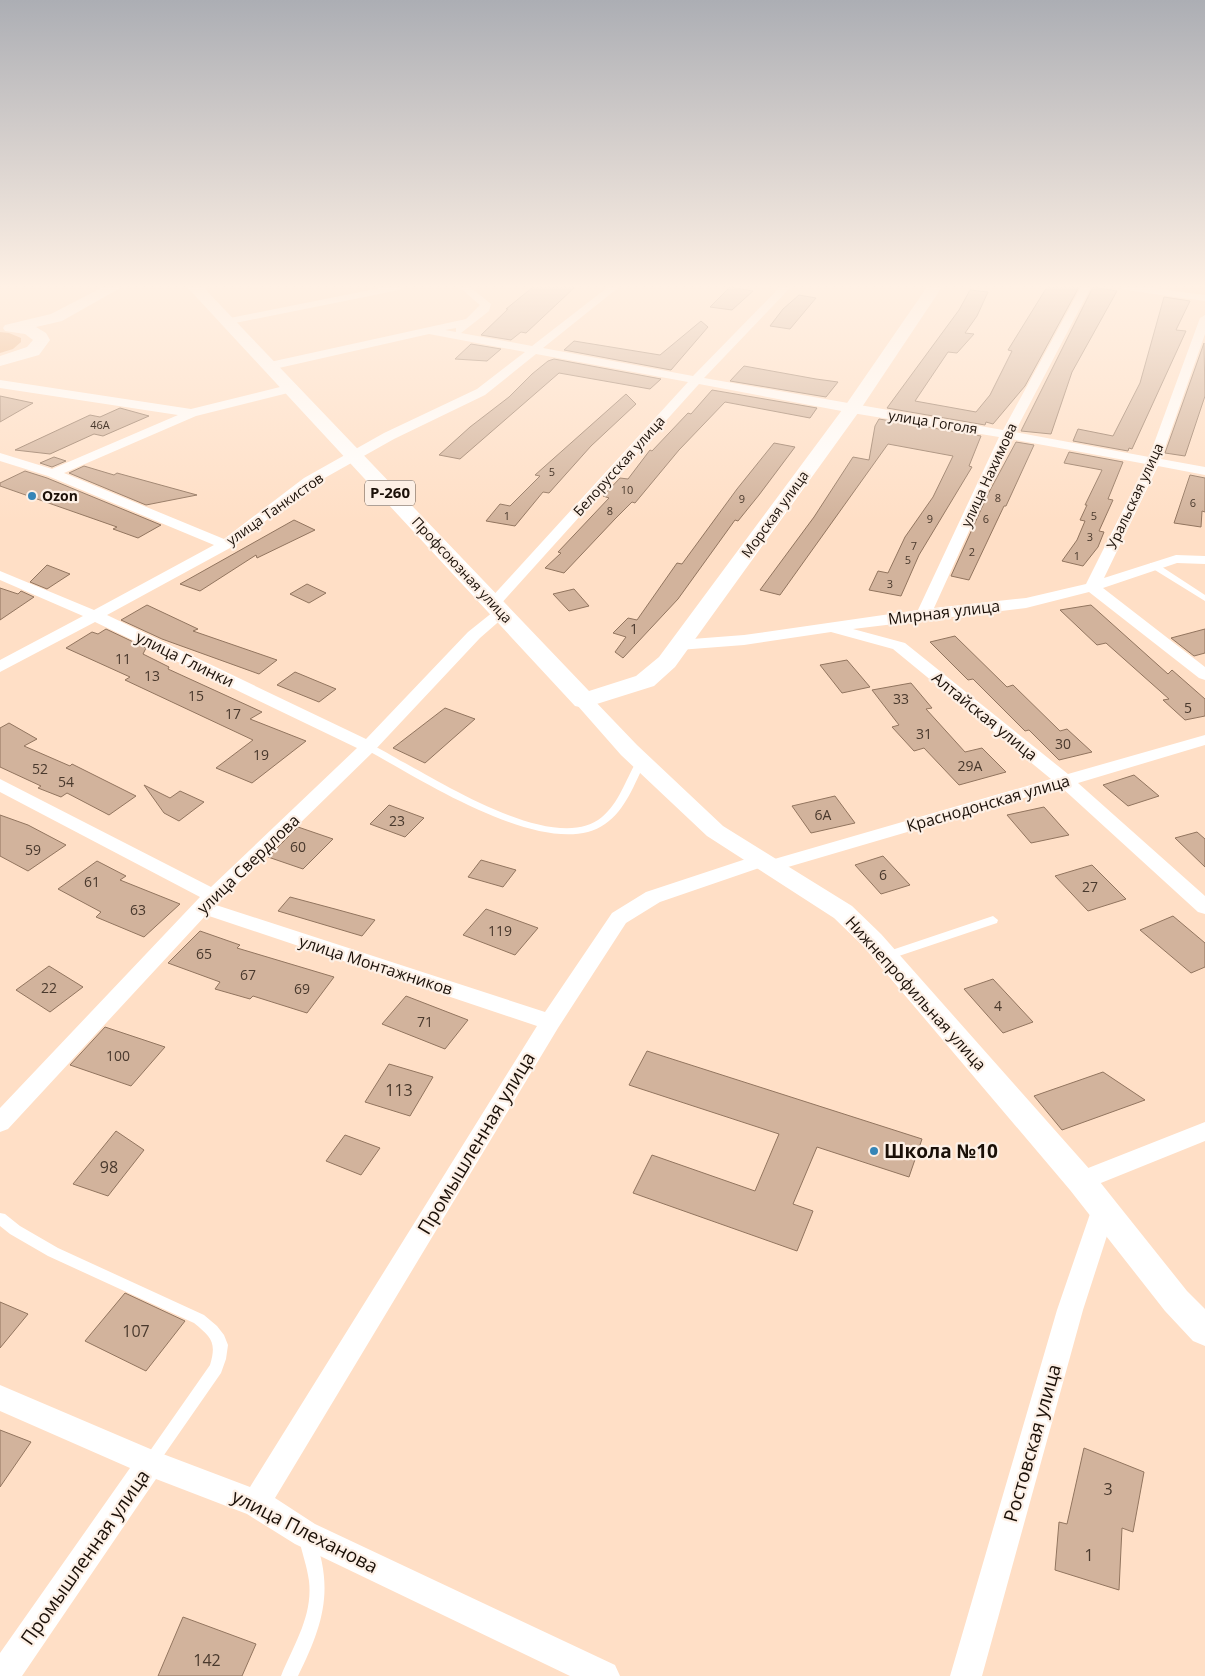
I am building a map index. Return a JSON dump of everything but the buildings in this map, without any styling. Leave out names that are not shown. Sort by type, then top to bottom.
[{"type":"main road","name":"Морская улица","points":[[584,701],[645,681],[657,672],[679,645],[852,409],[881,365]]},
{"type":"main road","name":"Профсоюзная улица","points":[[270,366],[498,607],[584,701]]},
{"type":"street","name":"улица Танкистов","points":[[0,667],[224,545],[309,481],[389,436],[481,392],[514,365]]},
{"type":"street","name":"улица Гоголя","points":[[619,365],[852,409],[1008,434],[1205,470]]},
{"type":"street","name":"Белорусская улица","points":[[498,607],[710,365]]},
{"type":"street","name":"улица Нахимова","points":[[899,646],[919,614],[1008,434],[1044,365]]},
{"type":"street","name":"Уральская улица","points":[[1092,587],[1154,462],[1188,365]]},
{"type":"street","points":[[0,384],[192,413]]},
{"type":"street","points":[[53,473],[192,413],[292,388]]},
{"type":"street","points":[[0,457],[53,473],[224,545]]},
{"type":"street","name":"Мирная улица","points":[[679,645],[744,640],[919,614],[1026,603],[1092,587],[1176,559],[1205,560]]},
{"type":"street","name":"улица Глинки","points":[[0,575],[94,615],[368,747]]},
{"type":"street","points":[[1092,587],[1205,675]]},
{"type":"street","name":"улица Свердлова","points":[[0,1123],[208,902],[368,747],[498,607]]},
{"type":"street","points":[[832,628],[899,646]]},
{"type":"street","name":"Алтайская улица","points":[[899,646],[1065,781],[1205,907]]},
{"type":"street","name":"Нижнепрофильная улица","points":[[584,701],[685,805],[715,831],[843,912],[887,956],[1081,1181],[1103,1212],[1176,1301],[1205,1331]]},
{"type":"street","name":"Краснодонская улица","points":[[766,863],[1065,781],[1205,740]]},
{"type":"street","name":"улица Монтажников","points":[[0,785],[208,902],[550,1022]]},
{"type":"street","name":"Промышленная улица","points":[[256,1503],[550,1022],[619,918],[653,897],[766,863]]},
{"type":"street","points":[[1081,1181],[1205,1131]]},
{"type":"street","name":"Ростовская улица","points":[[966,1676],[1070,1310],[1103,1212]]},
{"type":"street","name":"улица Плеханова","points":[[0,1398],[150,1463],[256,1503],[306,1534],[604,1676]]},
{"type":"street","name":"Промышленная улица","points":[[3,1676],[150,1463]]},
{"type":"lane","points":[[1153,566],[1205,600]]},
{"type":"lane","points":[[368,747],[507,819],[555,830],[575,830],[595,826],[612,813],[641,761]]},
{"type":"lane","points":[[887,956],[993,920]]},
{"type":"lane","points":[[0,1218],[15,1230],[53,1252],[199,1319],[217,1334],[223,1350],[216,1368],[150,1463]]},
{"type":"lane","points":[[289,1676],[304,1645],[315,1612],[317,1584],[306,1534]]},
{"type":"place","name":"Ozon","points":[[32,496]]},
{"type":"place","name":"Школа №10","points":[[874,1151]]}]
